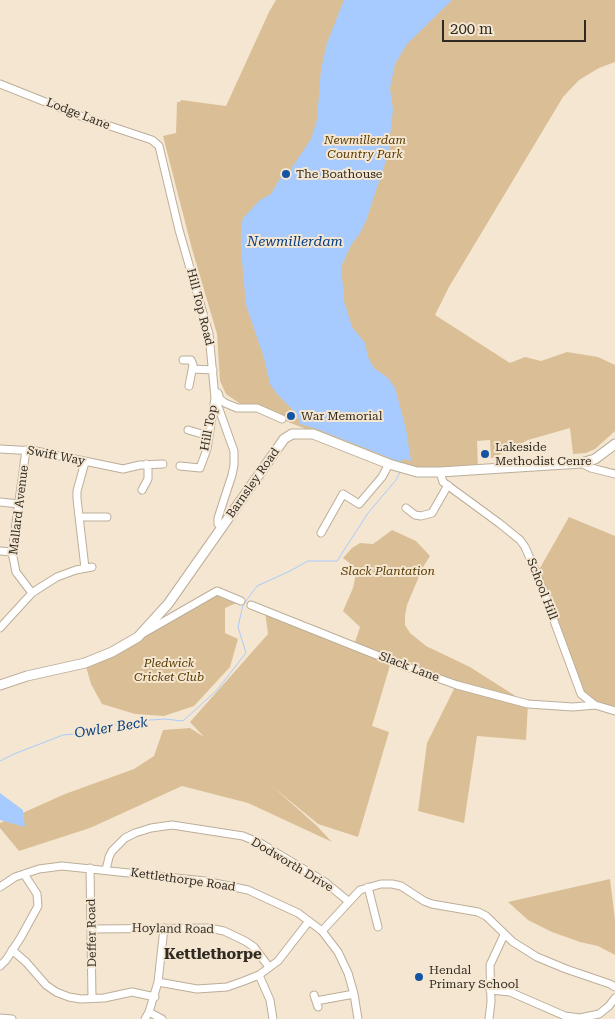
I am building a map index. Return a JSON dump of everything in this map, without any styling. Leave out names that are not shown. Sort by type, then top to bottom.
[{"type":"main road","name":"Barnsley Road","points":[[0,685],[28,676],[85,663],[112,652],[138,637],[168,604],[284,439],[292,434],[312,434],[389,464],[417,472],[581,463],[595,459],[615,444]]},
{"type":"street","name":"Lodge Lane","points":[[0,84],[83,117],[156,143]]},
{"type":"street","name":"Hill Top Road","points":[[156,143],[160,150],[179,230],[209,334],[215,398],[232,443],[234,458],[232,474],[218,518],[218,524],[222,528]]},
{"type":"street","points":[[183,360],[191,360],[193,369],[189,386]]},
{"type":"street","points":[[193,369],[213,370]]},
{"type":"street","points":[[215,386],[220,399],[225,404],[237,408],[258,408],[282,419]]},
{"type":"street","name":"Hill Top","points":[[180,466],[200,468],[207,449],[215,398]]},
{"type":"street","points":[[188,430],[209,436]]},
{"type":"street","name":"Swift Way","points":[[0,449],[26,450],[85,462],[114,465],[146,464]]},
{"type":"street","name":"Mallard Avenue","points":[[26,450],[12,552],[16,572],[32,593]]},
{"type":"street","points":[[1,625],[32,593],[58,577],[89,568],[79,517],[77,491],[85,462]]},
{"type":"street","points":[[581,463],[591,468],[615,474]]},
{"type":"street","points":[[142,490],[148,479],[146,464],[163,464]]},
{"type":"street","points":[[320,533],[343,494],[359,504],[382,477],[389,464]]},
{"type":"street","name":"School Hill","points":[[440,472],[443,482],[499,523],[525,547],[533,562],[581,694]]},
{"type":"street","points":[[406,508],[415,515],[421,516],[432,513],[448,485]]},
{"type":"street","points":[[0,502],[19,504]]},
{"type":"street","points":[[79,517],[103,514]]},
{"type":"street","points":[[0,551],[12,552]]},
{"type":"street","points":[[138,637],[217,591],[241,601]]},
{"type":"street","name":"Slack Lane","points":[[251,605],[457,685],[528,704],[573,707],[595,705]]},
{"type":"street","points":[[573,707],[579,702],[581,694],[595,705],[615,711]]},
{"type":"street","name":"Dodworth Drive","points":[[106,870],[112,851],[125,838],[151,828],[172,825],[229,834],[253,840],[325,882],[348,901]]},
{"type":"street","name":"Kettlethorpe Road","points":[[0,887],[15,877],[50,866],[90,868],[205,881],[239,887],[273,900],[298,913],[322,931],[344,962],[354,994],[358,1019]]},
{"type":"street","name":"Deffer Road","points":[[90,868],[92,998]]},
{"type":"street","points":[[0,966],[12,950],[38,906],[37,894],[24,874]]},
{"type":"street","points":[[322,931],[360,890],[381,884],[401,886],[432,904],[478,912],[486,916],[513,942],[537,956],[615,987]]},
{"type":"street","points":[[368,887],[378,927]]},
{"type":"street","points":[[158,982],[197,989],[213,989],[259,975],[285,954],[310,921]]},
{"type":"street","points":[[162,1019],[147,1016],[155,997],[158,982],[164,928]]},
{"type":"street","name":"Hoyland Road","points":[[92,929],[210,928],[235,935],[254,947],[269,967]]},
{"type":"street","points":[[489,1019],[491,1002],[490,965],[504,935]]},
{"type":"street","points":[[12,950],[26,962],[46,985],[56,992],[81,999],[104,998],[132,992],[155,997]]},
{"type":"street","points":[[259,975],[270,1000],[273,1019]]},
{"type":"street","points":[[490,990],[510,992],[565,1016],[580,1018],[599,1014],[615,998]]},
{"type":"street","points":[[316,1001],[354,994]]},
{"type":"street","points":[[0,1018],[12,1019]]},
{"type":"green space","name":"Newmillerdam Country Park","points":[[276,0],[615,0],[615,62],[599,68],[579,80],[563,97],[449,287],[435,315],[510,363],[525,357],[541,361],[567,352],[598,357],[615,365],[615,431],[595,449],[586,453],[573,454],[570,428],[528,440],[493,458],[491,458],[490,440],[477,441],[478,469],[453,471],[446,466],[417,472],[239,403],[226,394],[220,381],[217,334],[192,249],[163,136],[176,133],[177,102],[181,100],[226,106]]},
{"type":"green space","points":[[569,517],[615,536],[615,711],[587,700],[533,562],[540,568]]},
{"type":"green space","name":"Slack Plantation","points":[[392,530],[416,541],[430,556],[423,567],[407,605],[405,625],[410,633],[426,646],[470,667],[528,704],[526,740],[477,736],[464,823],[418,811],[427,743],[456,685],[391,662],[372,726],[389,732],[358,837],[318,824],[273,787],[316,825],[332,842],[248,803],[182,786],[90,828],[19,851],[0,828],[0,823],[65,794],[134,769],[154,756],[163,730],[190,728],[204,737],[190,722],[268,634],[265,611],[354,645],[360,627],[343,611],[353,588],[357,569],[343,558],[352,548],[360,543],[373,544]]},
{"type":"green space","name":"Pledwick Cricket Club","points":[[217,591],[241,601],[225,608],[225,633],[238,639],[230,667],[194,706],[164,716],[135,714],[102,704],[91,684],[85,663]]},
{"type":"green space","points":[[610,879],[615,920],[615,955],[598,946],[552,932],[528,920],[508,902]]},
{"type":"water","name":"Newmillerdam","points":[[344,0],[452,0],[407,44],[395,64],[390,88],[393,110],[390,148],[366,221],[351,245],[342,265],[341,273],[344,301],[352,327],[365,343],[368,357],[374,368],[388,378],[395,388],[406,429],[411,461],[404,459],[400,462],[300,424],[297,414],[270,384],[264,358],[246,305],[242,260],[241,228],[243,218],[260,200],[271,194],[281,177],[290,174],[291,169],[311,139],[317,120],[321,69],[327,43]]},
{"type":"water","points":[[0,793],[23,810],[25,827],[0,820]]},
{"type":"waterway","name":"Owler Beck","points":[[0,761],[63,735],[100,732],[116,724],[136,721],[165,719],[183,721],[217,690],[246,653],[238,627],[243,605],[257,586],[308,561],[337,561],[368,513],[396,480],[400,472]]},
{"type":"place","name":"The Boathouse","points":[[286,174]]},
{"type":"place","name":"War Memorial","points":[[291,416]]},
{"type":"place","name":"Lakeside Methodist Cenre","points":[[485,454]]},
{"type":"place","name":"Hendal Primary School","points":[[419,977]]},
{"type":"district","name":"Kettlethorpe","points":[[213,955]]}]
